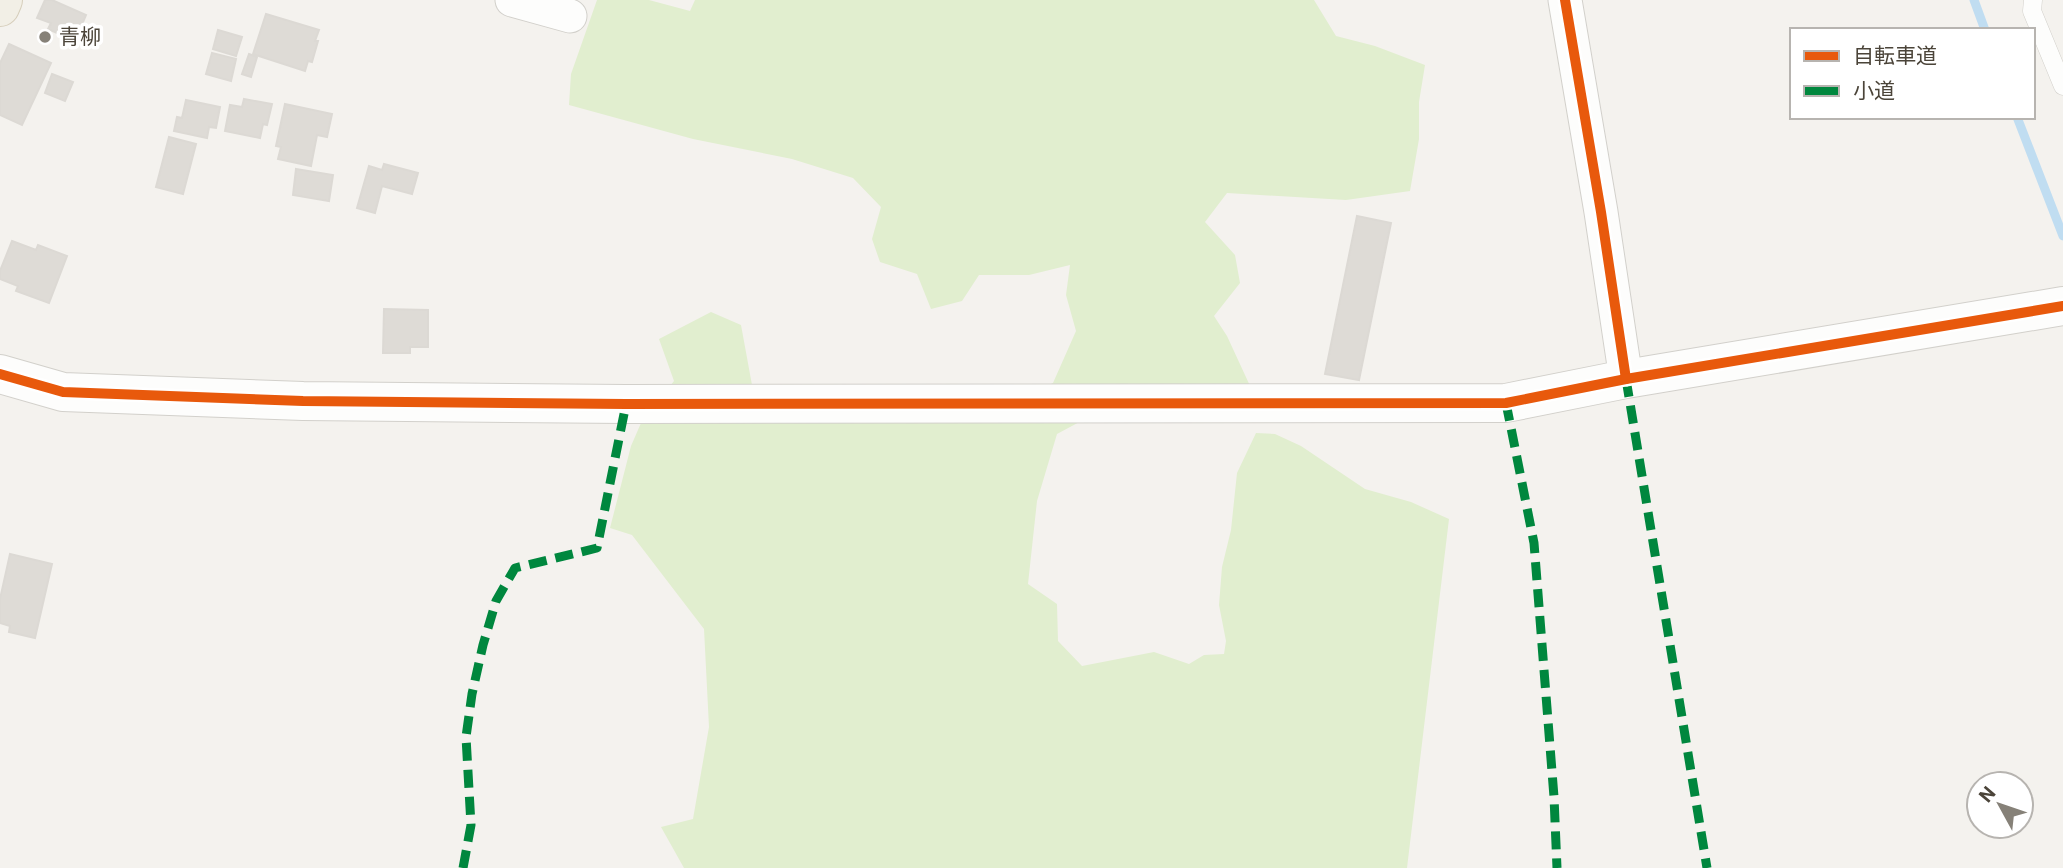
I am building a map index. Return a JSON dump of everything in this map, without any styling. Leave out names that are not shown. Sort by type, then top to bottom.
[{"type":"main road","points":[[0,7],[3,0]]},
{"type":"street","points":[[512,0],[570,16]]},
{"type":"street","points":[[1565,0],[1626,379]]},
{"type":"street","points":[[0,374],[63,392],[303,401],[626,404],[1506,403],[1626,379],[2063,306]]},
{"type":"lane","points":[[2033,0],[2032,11],[2063,86]]},
{"type":"green space","points":[[597,0],[649,0],[690,11],[695,0],[1314,0],[1336,36],[1375,46],[1425,65],[1419,102],[1419,139],[1410,191],[1346,200],[1227,193],[1205,222],[1235,255],[1240,283],[1214,316],[1227,336],[1251,388],[1085,419],[1057,434],[1037,501],[1028,584],[1057,604],[1058,641],[1082,666],[1154,652],[1189,664],[1204,655],[1224,654],[1226,641],[1219,605],[1222,567],[1231,530],[1237,473],[1256,433],[1275,434],[1301,446],[1365,489],[1411,502],[1449,519],[1407,868],[684,868],[661,827],[693,819],[709,727],[704,629],[632,535],[610,528],[631,446],[641,423],[674,381],[659,339],[711,312],[741,325],[752,385],[971,418],[1053,383],[1076,331],[1066,295],[1070,265],[1029,275],[979,275],[962,301],[931,309],[917,274],[880,262],[872,239],[881,207],[853,178],[792,159],[693,139],[569,105],[571,74]]},
{"type":"building","points":[[45,0],[52,0],[86,15],[75,41],[48,29],[51,23],[37,18]]},
{"type":"building","points":[[266,14],[319,30],[312,62],[308,61],[305,71],[253,54]]},
{"type":"building","points":[[218,30],[242,37],[236,56],[213,49]]},
{"type":"building","points":[[9,44],[51,63],[22,125],[0,115],[0,63]]},
{"type":"building","points":[[212,53],[236,59],[231,81],[206,74]]},
{"type":"building","points":[[249,54],[257,57],[251,77],[242,74]]},
{"type":"building","points":[[52,74],[73,82],[65,101],[45,93]]},
{"type":"building","points":[[244,99],[272,104],[267,125],[263,124],[260,138],[225,131],[230,105],[242,107]]},
{"type":"building","points":[[186,100],[220,107],[216,128],[209,127],[207,138],[174,131],[177,117],[182,118]]},
{"type":"building","points":[[285,104],[332,114],[327,137],[317,135],[311,166],[278,159],[281,147],[276,146]]},
{"type":"building","points":[[169,137],[196,144],[183,194],[156,187]]},
{"type":"building","points":[[384,164],[418,173],[412,194],[382,186],[375,213],[357,208],[369,166],[382,170]]},
{"type":"building","points":[[296,169],[333,175],[329,201],[293,195]]},
{"type":"building","points":[[1357,216],[1391,223],[1359,380],[1325,374]]},
{"type":"building","points":[[12,241],[36,250],[38,245],[67,256],[49,303],[16,291],[18,286],[0,279],[0,271]]},
{"type":"building","points":[[384,309],[428,310],[428,347],[410,347],[410,353],[383,353]]},
{"type":"building","points":[[10,554],[52,564],[35,638],[9,632],[10,626],[0,623],[0,599]]},
{"type":"waterway","points":[[1974,0],[1984,28]]},
{"type":"waterway","points":[[2018,119],[2063,236]]},
{"type":"marked path","points":[[1626,379],[1707,868]]},
{"type":"marked path","points":[[1506,403],[1534,543],[1557,868]]},
{"type":"marked path","points":[[463,868],[471,825],[466,737],[472,694],[496,601],[515,568],[597,548],[626,404]]},
{"type":"cycle path","points":[[1565,0],[1626,379]]},
{"type":"cycle path","points":[[0,374],[63,392],[303,401],[626,404],[1506,403],[1626,379],[2063,306]]},
{"type":"place","name":"青柳","points":[[45,37]]}]
